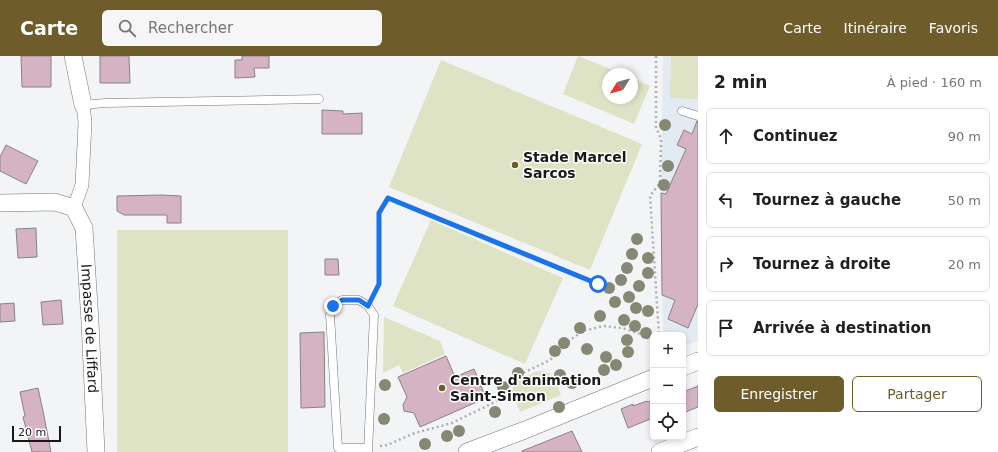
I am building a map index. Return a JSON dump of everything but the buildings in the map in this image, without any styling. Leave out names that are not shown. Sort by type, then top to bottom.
[{"type":"street","points":[[0,203],[55,202],[74,208],[82,185],[85,122],[73,56]]},
{"type":"street","name":"Impasse de Liffard","points":[[74,208],[84,228],[96,452]]},
{"type":"street","points":[[686,365],[698,361]]},
{"type":"street","points":[[467,452],[650,379]]},
{"type":"street","points":[[660,452],[698,437]]},
{"type":"lane","points":[[83,105],[319,99]]},
{"type":"lane","points":[[682,111],[698,116]]},
{"type":"lane","points":[[342,300],[359,300],[368,306],[374,315],[368,450],[338,448],[330,315],[333,306],[342,300]]},
{"type":"path","points":[[656,56],[656,128],[661,139],[660,183],[650,196],[659,332]]},
{"type":"path","points":[[368,306],[379,284],[379,213],[388,198],[598,284]]},
{"type":"path","points":[[368,450],[387,445],[416,433],[452,423],[497,400],[512,382],[523,373],[550,360],[570,340],[583,331],[603,326],[622,328],[650,339]]},
{"type":"shaded area","points":[[663,56],[698,56],[698,341],[686,345],[686,332],[663,332],[661,193]]},
{"type":"green space","points":[[578,56],[607,68],[602,68],[602,104],[638,104],[638,81],[650,86],[634,124],[563,94]]},
{"type":"green space","points":[[671,56],[698,56],[698,99],[670,98]]},
{"type":"green space","name":"Stade Marcel Sarcos","points":[[441,60],[642,144],[590,270],[389,187]]},
{"type":"green space","points":[[431,220],[563,278],[525,364],[393,306]]},
{"type":"green space","points":[[117,230],[288,230],[288,452],[117,452]]},
{"type":"green space","points":[[384,317],[440,341],[445,354],[403,373],[399,365],[383,373]]},
{"type":"green space","points":[[537,371],[543,371],[554,377],[561,395],[520,412],[512,391],[514,384]]},
{"type":"place","name":"Stade Marcel Sarcos","points":[[515,165]]},
{"type":"place","name":"Centre d'animation Saint-Simon","points":[[442,388]]},
{"type":"route","points":[[333,306],[342,300],[359,300],[368,306],[379,284],[379,213],[388,198],[598,284]]}]
